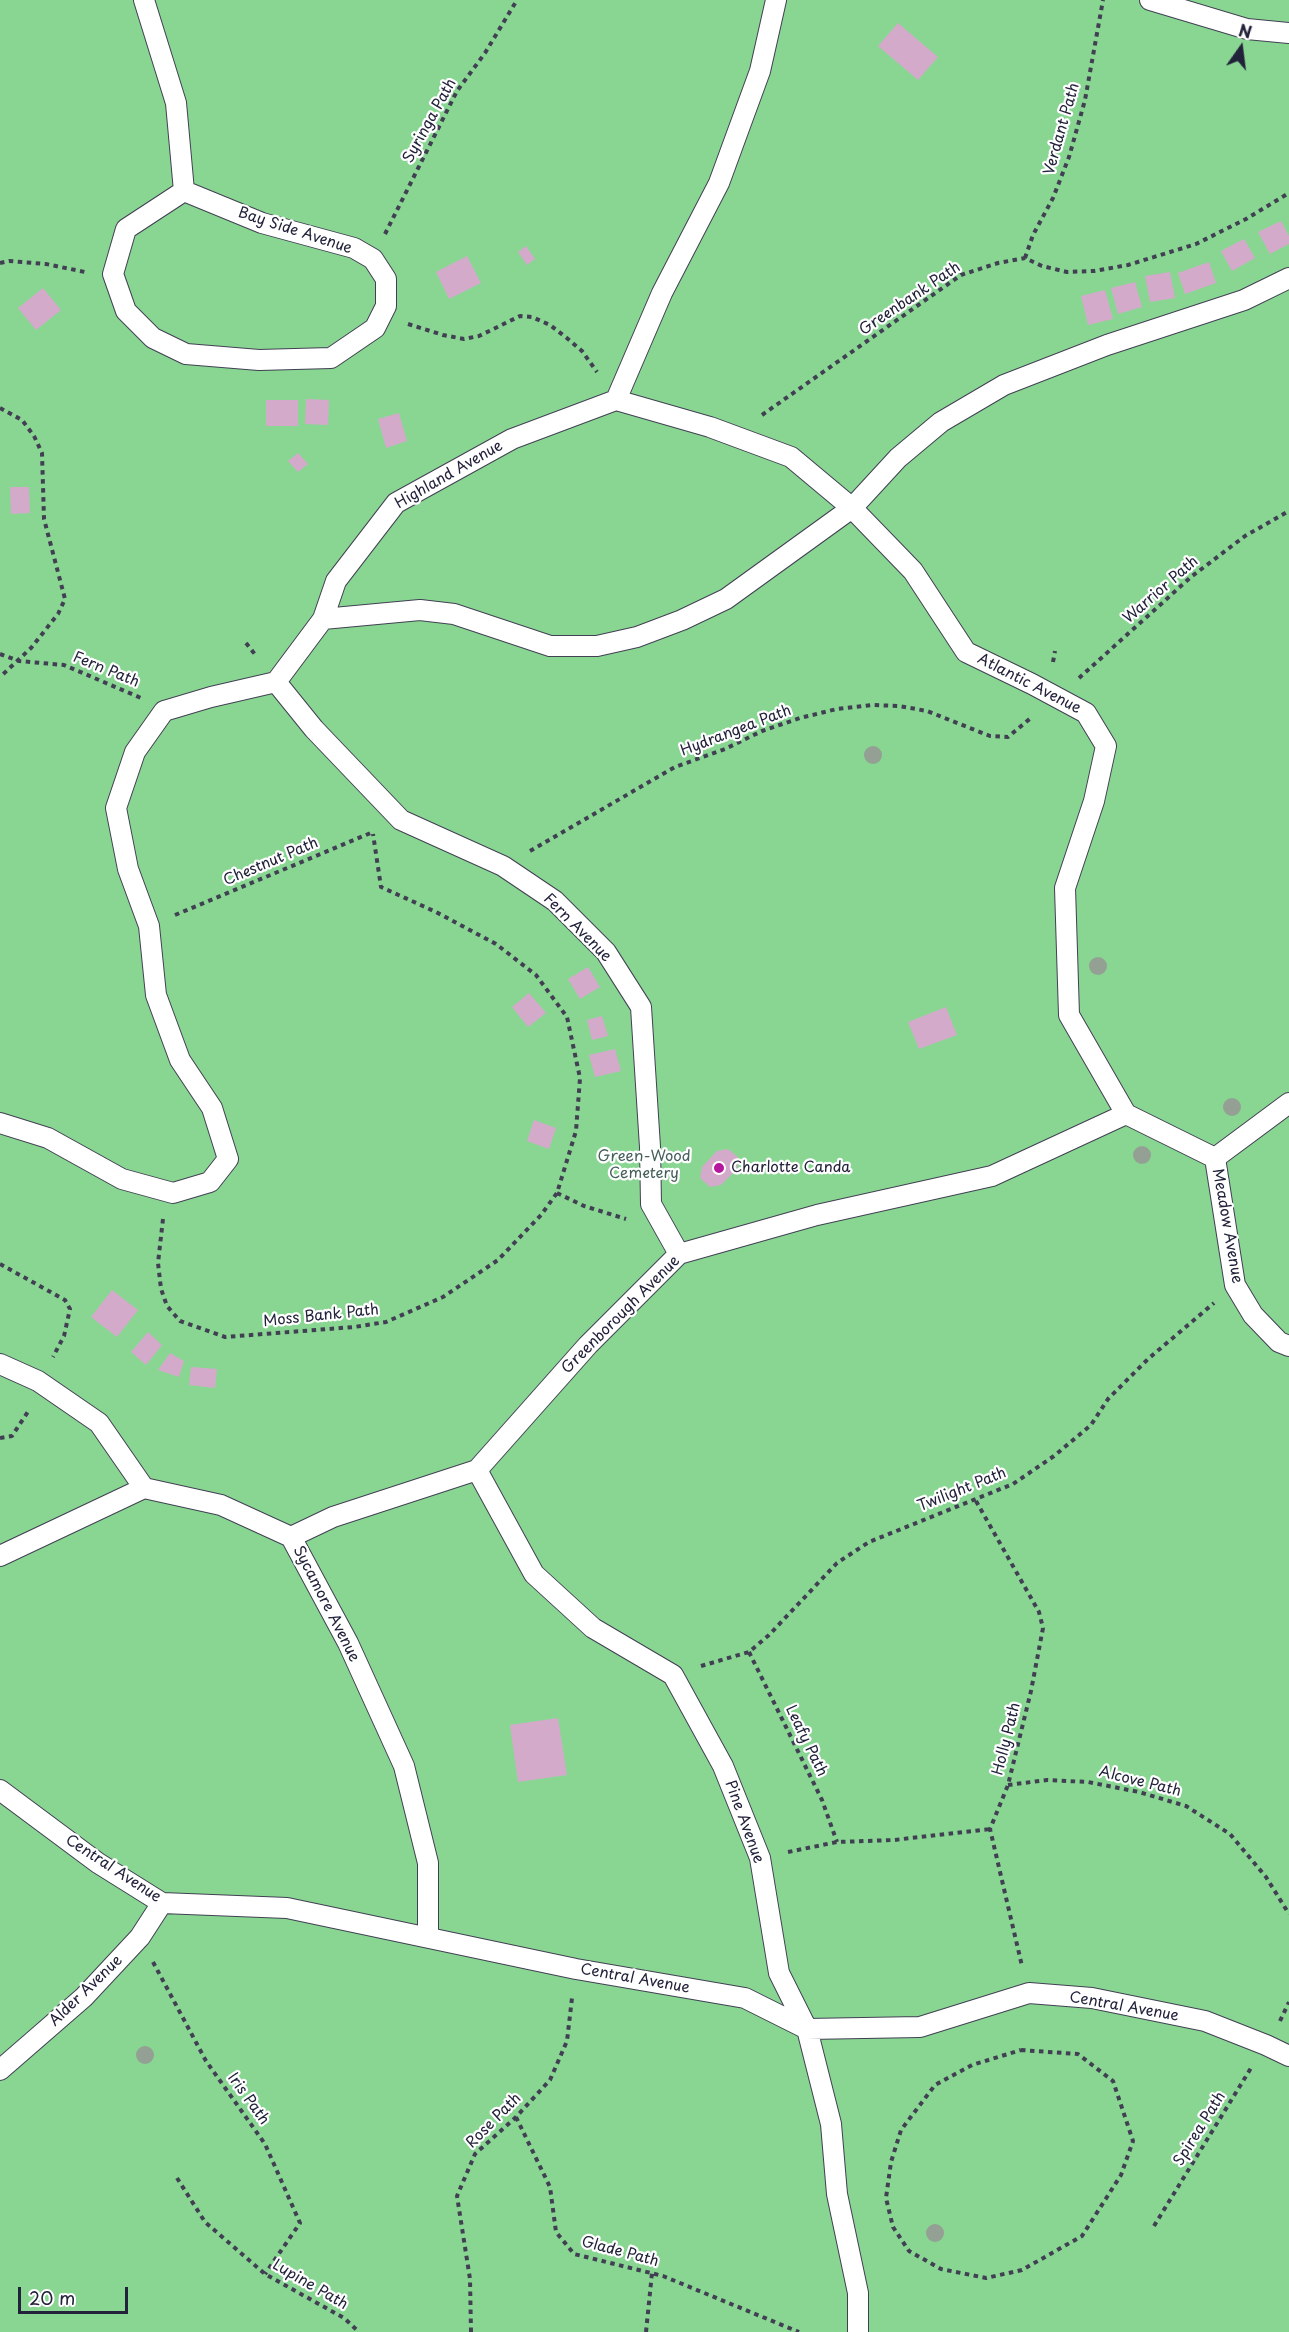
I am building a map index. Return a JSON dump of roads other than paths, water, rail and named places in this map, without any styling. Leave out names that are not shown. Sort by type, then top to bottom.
[{"type":"lane","points":[[144,0],[176,103],[184,191]]},
{"type":"lane","points":[[616,400],[662,293],[719,183],[760,72],[776,0]]},
{"type":"lane","points":[[1150,0],[1181,5],[1247,29],[1289,33]]},
{"type":"lane","name":"Bay Side Avenue","points":[[184,191],[262,223],[354,248],[373,259],[386,279],[386,306],[375,328],[331,358],[259,360],[186,354],[153,338],[126,311],[113,274],[126,229],[184,191]]},
{"type":"lane","points":[[323,618],[420,610],[454,614],[550,646],[597,646],[637,637],[682,620],[726,599],[852,508],[898,458],[941,422],[1004,385],[1107,345],[1244,300],[1289,278]]},
{"type":"lane","name":"Atlantic Avenue","points":[[616,400],[710,427],[791,457],[852,508],[913,571],[966,652],[1086,713],[1106,746],[1094,801],[1065,888],[1069,1015],[1126,1114]]},
{"type":"lane","name":"Highland Avenue","points":[[276,682],[323,618],[336,581],[396,503],[512,439],[616,400]]},
{"type":"lane","points":[[0,1123],[48,1138],[122,1179],[173,1194],[210,1182],[228,1159],[212,1108],[180,1060],[156,995],[149,926],[128,869],[116,808],[135,752],[164,711],[276,682]]},
{"type":"lane","name":"Fern Avenue","points":[[276,682],[314,729],[401,820],[503,866],[555,902],[606,952],[641,1007],[650,1147],[651,1204],[679,1254]]},
{"type":"lane","points":[[1126,1114],[1215,1158],[1289,1103]]},
{"type":"lane","name":"Greenborough Avenue","points":[[477,1470],[588,1346],[679,1254],[817,1215],[992,1176],[1126,1114]]},
{"type":"lane","name":"Meadow Avenue","points":[[1215,1158],[1235,1285],[1253,1315],[1279,1341],[1289,1346]]},
{"type":"lane","points":[[0,1364],[38,1381],[99,1423],[144,1488],[0,1556]]},
{"type":"lane","points":[[291,1537],[333,1517],[477,1470]]},
{"type":"lane","name":"Pine Avenue","points":[[477,1470],[534,1574],[593,1628],[673,1675],[723,1766],[760,1858],[779,1973],[807,2029],[831,2124],[837,2194],[858,2294],[858,2332]]},
{"type":"lane","name":"Sycamore Avenue","points":[[144,1488],[221,1505],[291,1537],[348,1643],[404,1766],[428,1863],[428,1937]]},
{"type":"lane","name":"Central Avenue","points":[[0,1790],[98,1863],[162,1903],[287,1908],[576,1969],[745,1998],[807,2029],[920,2027],[1029,1993],[1092,1998],[1205,2022],[1289,2056]]},
{"type":"lane","name":"Alder Avenue","points":[[0,2070],[84,1997],[140,1937],[162,1903]]},
{"type":"place","name":"Charlotte Canda","points":[[719,1168]]},
{"type":"park label","name":"Green-Wood Cemetery","points":[[644,1166]]}]
